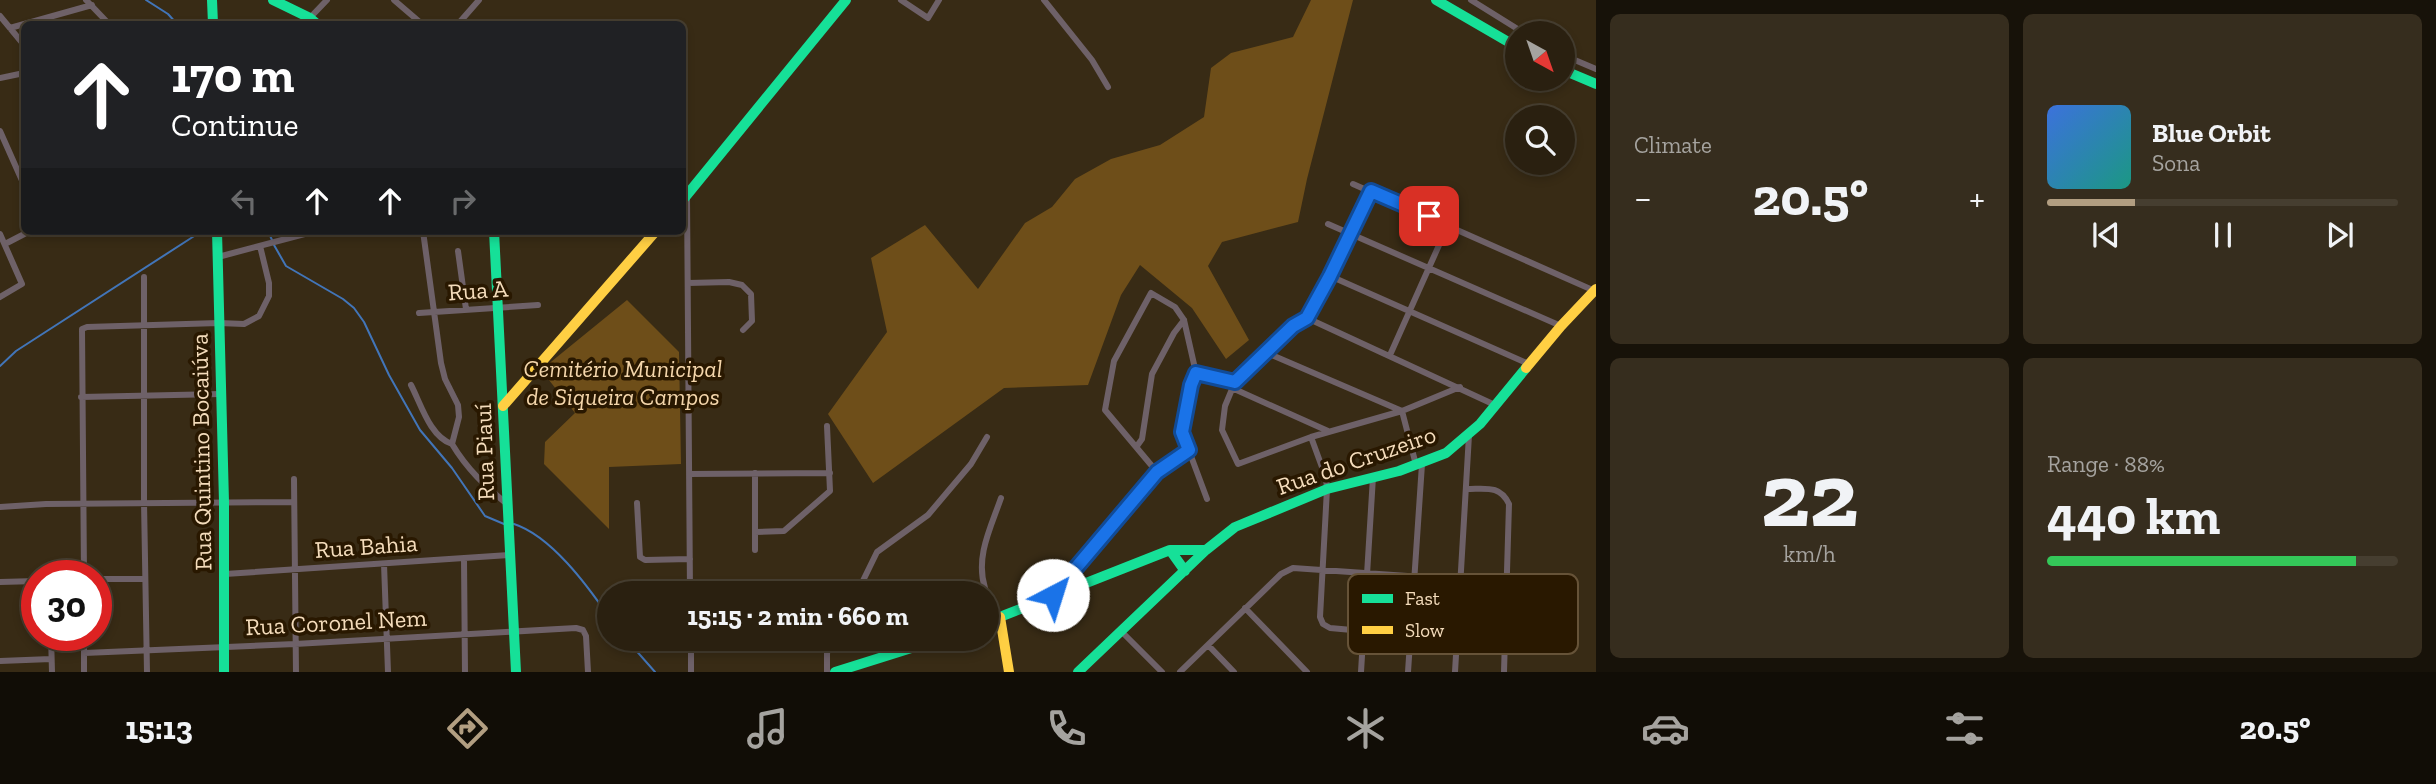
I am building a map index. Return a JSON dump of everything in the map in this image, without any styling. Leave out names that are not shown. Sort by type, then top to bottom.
[{"type":"street","points":[[212,0],[213,21]]},
{"type":"street","points":[[311,21],[327,0]]},
{"type":"street","points":[[394,0],[418,21]]},
{"type":"street","points":[[461,21],[479,0]]},
{"type":"street","points":[[686,197],[846,0]]},
{"type":"street","points":[[901,0],[928,18],[939,0]]},
{"type":"street","points":[[1044,0],[1092,60],[1108,87]]},
{"type":"street","points":[[1436,0],[1505,40]]},
{"type":"street","points":[[1471,0],[1505,21]]},
{"type":"street","points":[[275,1],[308,21]]},
{"type":"street","points":[[32,21],[89,3],[106,21]]},
{"type":"street","points":[[0,16],[21,41]]},
{"type":"street","points":[[10,28],[21,25]]},
{"type":"street","points":[[1575,60],[1596,69]]},
{"type":"street","points":[[0,78],[21,74]]},
{"type":"street","points":[[1575,75],[1596,84]]},
{"type":"street","points":[[0,131],[21,177]]},
{"type":"street","points":[[1353,184],[1595,290]]},
{"type":"street","points":[[1371,191],[1307,318],[1293,326],[1233,385],[1225,406],[1222,430],[1238,464],[1328,431],[1402,411],[1460,387]]},
{"type":"street","points":[[1328,224],[1561,326]]},
{"type":"street","points":[[1390,355],[1448,225]]},
{"type":"street","points":[[686,226],[690,581]]},
{"type":"street","points":[[0,234],[22,284],[0,296]]},
{"type":"street","points":[[5,244],[22,235]]},
{"type":"street","name":"Rua Quintino Bocaiúva","points":[[217,235],[225,672]]},
{"type":"street","points":[[424,235],[445,379],[458,405],[459,417],[452,444]]},
{"type":"street","name":"Rua Piauí","points":[[494,235],[516,672]]},
{"type":"street","points":[[503,406],[653,235]]},
{"type":"street","points":[[218,257],[268,244],[283,237]]},
{"type":"street","points":[[84,560],[82,329],[143,325],[244,324],[258,316],[265,306],[269,283],[260,246]]},
{"type":"street","points":[[458,251],[466,309]]},
{"type":"street","points":[[144,276],[147,672]]},
{"type":"street","points":[[1330,276],[1529,364]]},
{"type":"street","points":[[688,283],[729,282],[742,285],[751,294],[752,321],[743,331]]},
{"type":"street","name":"Rua do Cruzeiro","points":[[1078,672],[1206,550],[1235,527],[1327,489],[1419,465],[1446,453],[1469,435],[1595,290]]},
{"type":"street","points":[[1157,472],[1138,446],[1105,410],[1114,361],[1151,293],[1175,307],[1184,320],[1196,373],[1182,432],[1208,499]]},
{"type":"street","name":"Rua A","points":[[419,313],[538,305]]},
{"type":"street","points":[[1307,318],[1495,405]]},
{"type":"street","points":[[1138,446],[1142,439],[1152,373],[1184,320]]},
{"type":"street","points":[[1265,352],[1402,411],[1419,465],[1414,574]]},
{"type":"street","points":[[1196,373],[1233,385],[1328,431]]},
{"type":"street","points":[[411,385],[433,429],[443,441],[452,444],[463,462],[481,482],[507,504]]},
{"type":"street","points":[[81,397],[220,394]]},
{"type":"street","points":[[755,532],[785,531],[830,491],[827,426]]},
{"type":"street","points":[[1461,574],[1469,435]]},
{"type":"street","points":[[863,581],[877,552],[928,515],[971,464],[987,437]]},
{"type":"street","points":[[1311,437],[1327,489],[1320,617],[1323,624],[1330,628],[1348,630]]},
{"type":"street","points":[[1053,595],[1157,472],[1189,450]]},
{"type":"street","points":[[755,473],[755,550]]},
{"type":"street","points":[[689,474],[830,473]]},
{"type":"street","points":[[1180,672],[1281,574],[1293,568],[1367,574],[1373,478]]},
{"type":"street","points":[[294,479],[296,672]]},
{"type":"street","points":[[1467,489],[1497,490],[1505,495],[1509,504],[1508,574]]},
{"type":"street","points":[[1001,498],[983,550],[981,572],[985,591],[1000,617],[1009,672]]},
{"type":"street","points":[[0,507],[83,503],[293,502]]},
{"type":"street","points":[[637,503],[639,555],[642,559],[690,559]]},
{"type":"street","points":[[1170,550],[1185,571]]},
{"type":"street","points":[[1000,617],[1170,550],[1206,550]]},
{"type":"street","name":"Rua Bahia","points":[[225,574],[509,555]]},
{"type":"street","points":[[464,559],[465,672]]},
{"type":"street","points":[[384,564],[388,672]]},
{"type":"street","points":[[112,579],[145,579]]},
{"type":"street","points":[[0,582],[21,581]]},
{"type":"street","points":[[1245,608],[1307,672]]},
{"type":"street","name":"Rua Coronel Nem","points":[[84,653],[576,628],[583,630],[586,636],[588,672]]},
{"type":"street","points":[[1121,631],[1163,672]]},
{"type":"street","points":[[1208,645],[1234,672]]},
{"type":"street","points":[[51,651],[52,672]]},
{"type":"street","points":[[691,651],[691,672]]},
{"type":"street","points":[[827,672],[828,651]]},
{"type":"street","points":[[835,672],[902,651]]},
{"type":"street","points":[[84,653],[84,672]]},
{"type":"street","points":[[1363,654],[1363,672]]},
{"type":"street","points":[[1408,672],[1409,654]]},
{"type":"street","points":[[1455,672],[1456,654]]},
{"type":"street","points":[[1504,672],[1505,654]]},
{"type":"street","points":[[0,661],[51,659]]},
{"type":"green space","points":[[1311,0],[1353,0],[1298,222],[1222,242],[1208,266],[1249,340],[1226,359],[1192,308],[1140,265],[1121,295],[1088,385],[1004,388],[873,483],[828,414],[887,332],[871,258],[925,225],[978,289],[1025,223],[1052,207],[1075,179],[1111,159],[1160,145],[1204,117],[1211,68],[1231,53],[1293,37]]},
{"type":"green space","name":"Cemitério Municipal de Siqueira Campos","points":[[627,300],[679,352],[681,464],[609,467],[609,529],[544,464],[545,442],[575,413],[541,370]]},
{"type":"waterway","points":[[146,0],[174,21]]},
{"type":"waterway","points":[[0,366],[16,351],[196,235]]},
{"type":"waterway","points":[[270,235],[272,240]]},
{"type":"waterway","points":[[274,245],[286,266],[354,308],[364,322],[389,375],[420,430],[452,468],[485,516],[504,524]]},
{"type":"waterway","points":[[514,524],[528,530],[555,550],[597,601]]},
{"type":"waterway","points":[[637,651],[655,672]]},
{"type":"traffic: fast","points":[[212,0],[213,21]]},
{"type":"traffic: fast","points":[[273,0],[314,21]]},
{"type":"traffic: fast","points":[[686,196],[846,0]]},
{"type":"traffic: fast","points":[[1436,0],[1505,40]]},
{"type":"traffic: fast","points":[[1575,75],[1596,84]]},
{"type":"traffic: fast","points":[[217,235],[224,502],[224,672]]},
{"type":"traffic: fast","points":[[494,235],[516,672]]},
{"type":"traffic: fast","points":[[1078,672],[1206,550],[1235,527],[1327,489],[1399,471],[1446,453],[1480,424],[1526,368]]},
{"type":"traffic: fast","points":[[1170,550],[1185,571]]},
{"type":"traffic: fast","points":[[999,617],[1170,550],[1206,550]]},
{"type":"traffic: fast","points":[[835,672],[902,651]]},
{"type":"traffic: slow","points":[[503,406],[653,235]]},
{"type":"traffic: slow","points":[[1526,368],[1596,289]]},
{"type":"traffic: slow","points":[[1000,617],[1009,672]]},
{"type":"route","points":[[1053,595],[1157,472],[1189,450],[1182,432],[1196,373],[1235,382],[1293,326],[1307,318],[1371,191],[1429,216]]}]
